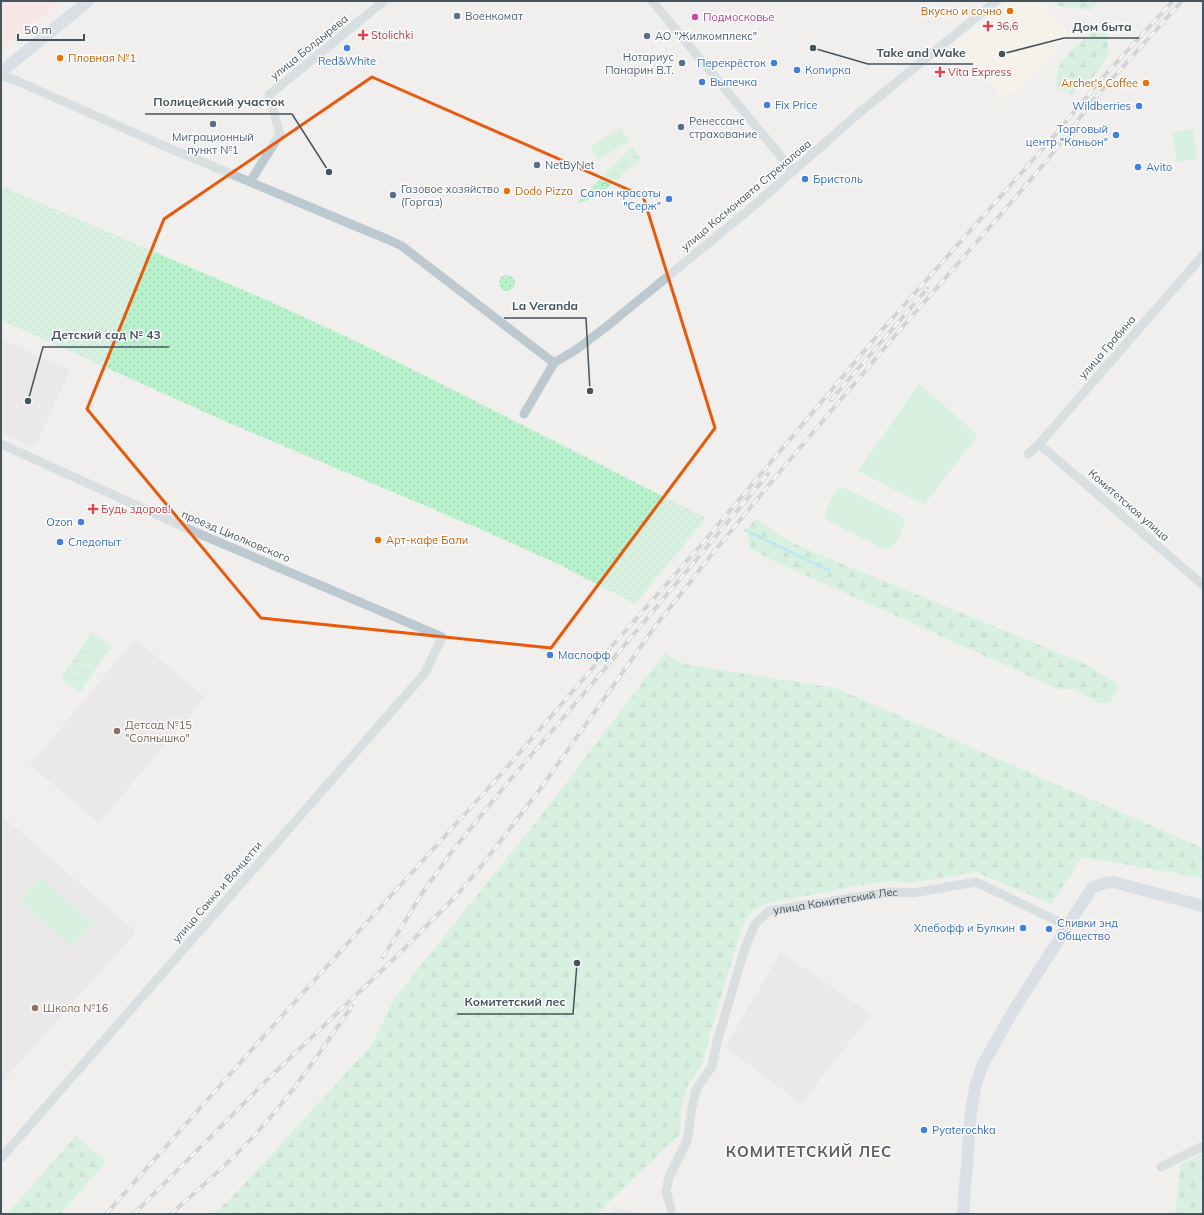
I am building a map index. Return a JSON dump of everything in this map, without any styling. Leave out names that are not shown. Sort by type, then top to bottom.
[{"type":"street","points":[[1,72],[88,1]]},
{"type":"street","name":"улица Болдырева","points":[[250,182],[280,134],[269,95],[384,1]]},
{"type":"street","points":[[652,1],[794,171]]},
{"type":"street","name":"улица Космонавта Стрекалова","points":[[524,414],[554,363],[577,349],[606,327],[750,209],[859,113],[996,1]]},
{"type":"street","points":[[1,76],[15,80],[157,143],[402,246],[554,363]]},
{"type":"street","name":"улица Грабина","points":[[1028,454],[1039,444],[1203,255]]},
{"type":"street","name":"проезд Циолковского","points":[[1,444],[195,532],[442,637]]},
{"type":"street","name":"Комитетская улица","points":[[1039,444],[1203,585]]},
{"type":"street","name":"улица Сакко и Ванцетти","points":[[1,1158],[425,673],[442,637]]},
{"type":"street","name":"улица Комитетский Лес","points":[[671,1209],[666,1190],[669,1177],[687,1141],[696,1090],[712,1066],[717,1042],[744,951],[755,924],[769,911],[890,892],[912,893],[976,882],[1068,926]]},
{"type":"street","points":[[963,1214],[971,1112],[976,1084],[983,1064],[1015,1008],[1092,888],[1105,883],[1113,882],[1203,906]]},
{"type":"street","points":[[1161,1167],[1203,1146]]},
{"type":"highlighted area","points":[[372,77],[643,196],[715,428],[551,648],[261,618],[87,409],[164,219]]},
{"type":"shaded area","points":[[1,1],[61,1],[4,48],[1,47]]},
{"type":"shaded area","points":[[1009,1],[1040,1],[1068,33],[1045,65],[1003,100],[955,43]]},
{"type":"shaded area","points":[[1,339],[70,370],[35,447],[1,433]]},
{"type":"shaded area","name":"Детсад №15 \"Солнышко\"","points":[[135,639],[205,697],[99,823],[30,765]]},
{"type":"shaded area","name":"Школа №16","points":[[1,815],[136,932],[1,1084]]},
{"type":"shaded area","points":[[781,952],[871,1014],[801,1104],[725,1047]]},
{"type":"shaded area","points":[[617,1207],[642,1214],[610,1214]]},
{"type":"green space","points":[[1049,1],[1099,1],[1091,10],[1059,6]]},
{"type":"green space","points":[[1092,32],[1108,34],[1108,55],[1094,76],[1071,95],[1056,88],[1058,68],[1070,51]]},
{"type":"green space","points":[[620,128],[629,141],[599,160],[590,147]]},
{"type":"green space","points":[[1193,129],[1197,159],[1177,162],[1172,132]]},
{"type":"green space","points":[[632,146],[641,159],[598,196],[576,204]]},
{"type":"green space","points":[[1,186],[271,302],[362,344],[706,518],[635,604],[558,564],[478,528],[229,423],[1,320]]},
{"type":"green space","points":[[504,275],[510,275],[515,280],[513,289],[510,291],[504,291],[499,286],[499,280]]},
{"type":"green space","points":[[919,384],[978,435],[924,505],[858,471]]},
{"type":"green space","points":[[841,486],[899,515],[905,521],[894,545],[886,550],[830,522],[824,516],[833,494]]},
{"type":"green space","points":[[755,519],[792,543],[1085,664],[1115,682],[1117,689],[1110,702],[1097,703],[1074,689],[1058,689],[781,564],[750,549],[747,529]]},
{"type":"green space","points":[[92,632],[112,645],[80,692],[61,678]]},
{"type":"green space","points":[[665,653],[684,664],[835,688],[1203,848],[1203,878],[1082,857],[1051,904],[976,872],[911,883],[891,881],[862,885],[763,904],[751,913],[742,927],[710,1034],[703,1063],[688,1085],[682,1103],[680,1134],[597,1214],[213,1214],[233,1196],[371,1046],[394,999],[543,813]]},
{"type":"green space","points":[[40,877],[93,923],[72,947],[19,901]]},
{"type":"green space","points":[[76,1136],[106,1162],[60,1214],[7,1214]]},
{"type":"green space","points":[[1203,1154],[1203,1214],[1175,1214],[1181,1164]]},
{"type":"waterway","points":[[745,530],[830,571]]},
{"type":"railway","points":[[106,1214],[255,1046],[502,773],[701,545],[882,330],[1048,143],[1106,74],[1173,1]]},
{"type":"railway","points":[[1085,109],[1182,1]]},
{"type":"railway","points":[[134,1214],[269,1078],[402,951],[456,896],[479,869],[538,792],[654,628],[712,554],[893,338],[1048,159],[1089,106]]},
{"type":"railway","points":[[831,400],[927,289]]},
{"type":"railway","points":[[383,957],[423,892],[453,850],[509,781],[768,474]]},
{"type":"railway","points":[[171,1214],[206,1183],[261,1128],[297,1084],[352,1006]]},
{"type":"place","name":"Вкусно и сочно","points":[[1010,11]]},
{"type":"place","name":"Военкомат","points":[[457,16]]},
{"type":"place","name":"Подмосковье","points":[[695,17]]},
{"type":"place","name":"36,6","points":[[988,26]]},
{"type":"place","name":"Stolichki","points":[[363,35]]},
{"type":"place","name":"АО \"Жилкомплекс\"","points":[[647,36]]},
{"type":"place","name":"Red&White","points":[[347,48]]},
{"type":"place","name":"Take and Wake","points":[[813,48]]},
{"type":"place","name":"Дом быта","points":[[1002,54]]},
{"type":"place","name":"Пловная №1","points":[[60,58]]},
{"type":"place","name":"Нотариус Панарин В.Т.","points":[[682,63]]},
{"type":"place","name":"Перекрёсток","points":[[774,63]]},
{"type":"place","name":"Копирка","points":[[797,70]]},
{"type":"place","name":"Vita Express","points":[[940,72]]},
{"type":"place","name":"Выпечка","points":[[702,82]]},
{"type":"place","name":"Archer's Coffee","points":[[1146,83]]},
{"type":"place","name":"Fix Price","points":[[767,105]]},
{"type":"place","name":"Wildberries","points":[[1139,106]]},
{"type":"place","name":"Миграционный пункт №1","points":[[213,124]]},
{"type":"place","name":"Ренессанс страхование","points":[[681,127]]},
{"type":"place","name":"Торговый центр \"Каньон\"","points":[[1116,135]]},
{"type":"place","name":"NetByNet","points":[[537,165]]},
{"type":"place","name":"Avito","points":[[1138,167]]},
{"type":"place","name":"Полицейский участок","points":[[329,172]]},
{"type":"place","name":"Бристоль","points":[[805,179]]},
{"type":"place","name":"Dodo Pizza","points":[[507,191]]},
{"type":"place","name":"Газовое хозяйство (Горгаз)","points":[[393,195]]},
{"type":"place","name":"Салон красоты \"Серж\"","points":[[669,199]]},
{"type":"place","name":"La Veranda","points":[[590,391]]},
{"type":"place","name":"Детский сад № 43","points":[[28,401]]},
{"type":"place","name":"Будь здоров!","points":[[93,509]]},
{"type":"place","name":"Ozon","points":[[81,522]]},
{"type":"place","name":"Арт-кафе Бали","points":[[378,540]]},
{"type":"place","name":"Следопыт","points":[[60,542]]},
{"type":"place","name":"Маслофф","points":[[550,655]]},
{"type":"place","name":"Детсад №15 \"Солнышко\"","points":[[117,731]]},
{"type":"place","name":"Хлебофф и Булкин","points":[[1023,928]]},
{"type":"place","name":"Сливки энд Общество","points":[[1049,929]]},
{"type":"place","name":"Комитетский лес","points":[[577,963]]},
{"type":"place","name":"Школа №16","points":[[35,1008]]},
{"type":"place","name":"Pyaterochka","points":[[924,1130]]},
{"type":"district","name":"КОМИТЕТСКИЙ ЛЕС","points":[[809,1151]]}]
